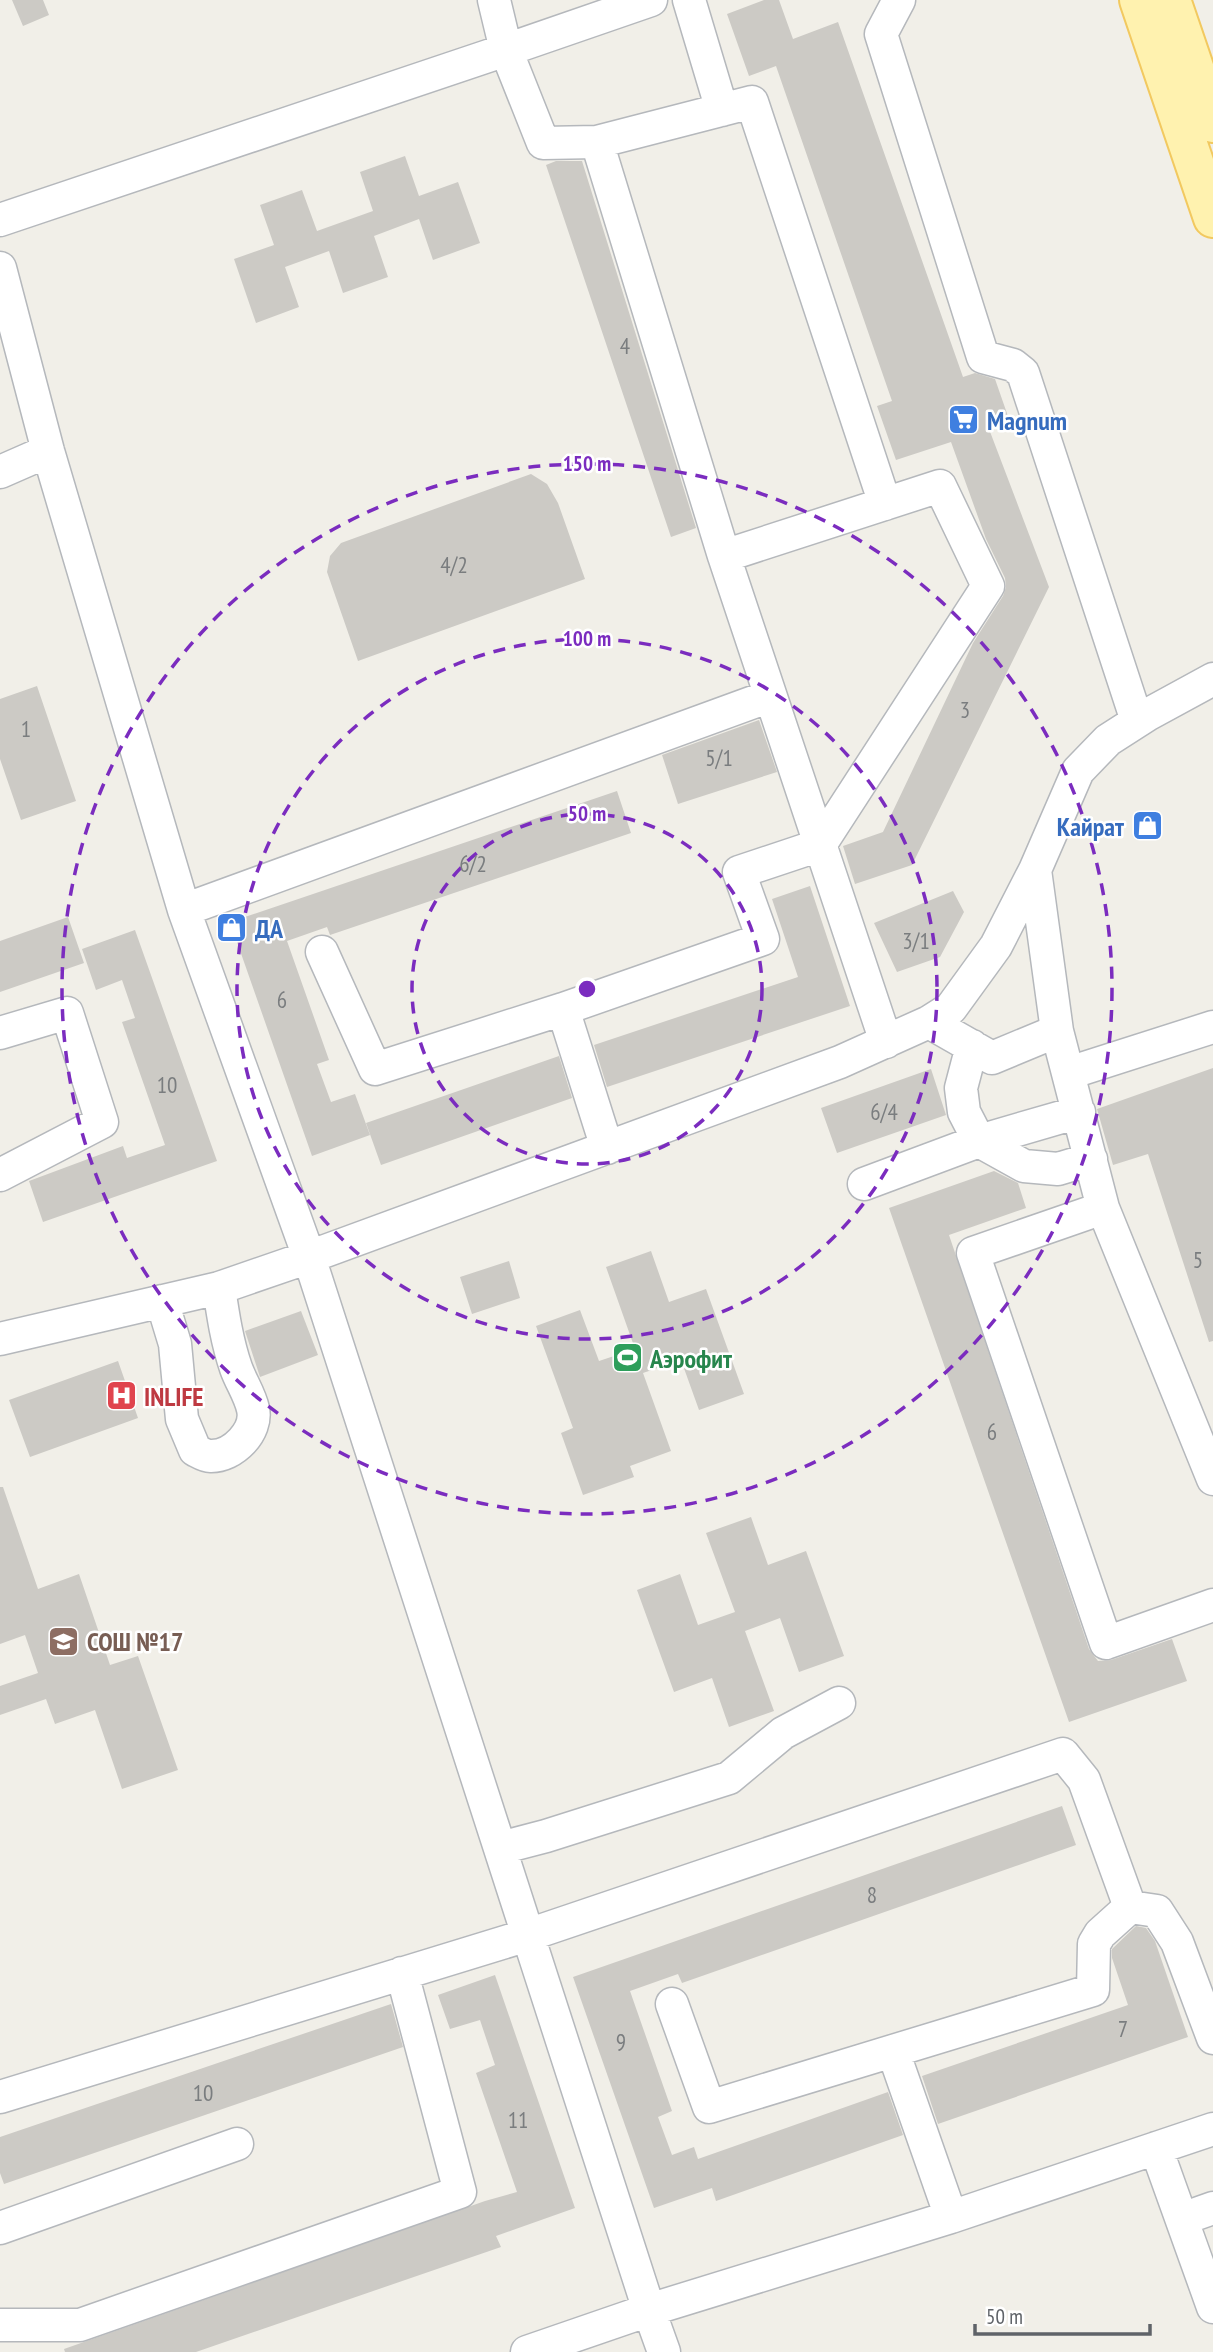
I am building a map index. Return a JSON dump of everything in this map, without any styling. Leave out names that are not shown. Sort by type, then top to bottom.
[{"type":"main road","points":[[1139,0],[1213,218]]},
{"type":"main road","points":[[1171,0],[1213,123]]},
{"type":"street","points":[[494,0],[506,50],[543,143],[597,142],[752,102],[885,504]]},
{"type":"street","points":[[0,220],[651,0]]},
{"type":"street","points":[[689,0],[722,110]]},
{"type":"street","points":[[899,0],[881,34],[984,357],[1013,365],[1023,373],[1137,721]]},
{"type":"street","points":[[597,142],[724,556],[886,1042]]},
{"type":"street","points":[[0,268],[48,451],[184,910],[309,1257],[664,2352]]},
{"type":"street","points":[[0,472],[48,451]]},
{"type":"street","points":[[322,952],[375,1069],[563,1009],[763,939],[739,872],[820,845],[988,586],[940,486],[724,556]]},
{"type":"street","points":[[0,1339],[219,1288],[840,1062],[929,1022],[951,1008],[989,959],[1035,870],[1078,771],[1108,740],[1213,679]]},
{"type":"street","points":[[184,910],[770,696]]},
{"type":"street","points":[[1035,870],[1057,1031],[1103,1208],[1213,1479]]},
{"type":"street","points":[[563,1009],[607,1148]]},
{"type":"street","points":[[0,1033],[67,1013],[102,1122],[0,1175]]},
{"type":"street","points":[[929,1022],[992,1058],[1057,1031]]},
{"type":"street","points":[[1069,1073],[1213,1027]]},
{"type":"street","points":[[972,1046],[961,1088],[964,1112],[979,1141],[1024,1166],[1058,1169],[1091,1159]]},
{"type":"street","points":[[864,1184],[979,1141],[1079,1112]]},
{"type":"street","points":[[1103,1208],[973,1253],[1106,1643],[1213,1605]]},
{"type":"street","points":[[162,1301],[175,1344],[182,1419],[195,1450],[209,1456],[228,1452],[253,1426],[253,1410],[225,1329],[219,1288]]},
{"type":"street","points":[[500,1848],[729,1778],[783,1733],[839,1703]]},
{"type":"street","points":[[0,2097],[528,1934],[1063,1754],[1084,1780],[1130,1907]]},
{"type":"street","points":[[1130,1907],[1157,1911],[1167,1925],[1177,1942],[1213,2038]]},
{"type":"street","points":[[672,2004],[709,2107],[1093,1990],[1094,1944],[1100,1934],[1130,1907]]},
{"type":"street","points":[[0,2325],[80,2325],[460,2192],[402,1973]]},
{"type":"street","points":[[893,2051],[951,2217]]},
{"type":"street","points":[[527,2352],[649,2310],[951,2217],[1213,2129]]},
{"type":"street","points":[[0,2228],[237,2144]]},
{"type":"street","points":[[1156,2148],[1194,2233],[1213,2307]]},
{"type":"street","points":[[1194,2233],[1213,2207]]},
{"type":"building","points":[[12,0],[43,0],[49,15],[23,26]]},
{"type":"building","points":[[764,0],[779,0],[793,39],[838,22],[963,377],[975,373],[995,379],[1010,422],[989,429],[1049,587],[912,865],[855,884],[843,846],[883,832],[973,643],[1006,587],[1005,578],[986,539],[951,442],[896,460],[877,406],[892,401],[776,66],[749,76],[727,14]]},
{"type":"building","points":[[405,156],[419,196],[458,182],[480,243],[433,260],[419,219],[374,236],[388,277],[343,293],[329,251],[285,267],[299,307],[256,323],[234,259],[274,245],[260,205],[302,190],[317,231],[373,211],[360,172]]},
{"type":"building","points":[[556,161],[582,161],[696,528],[671,537],[546,165]]},
{"type":"building","points":[[531,474],[547,484],[558,503],[585,579],[358,661],[327,572],[330,556],[341,543]]},
{"type":"building","points":[[37,686],[76,801],[21,820],[0,759],[0,699]]},
{"type":"building","points":[[759,720],[777,772],[678,804],[662,755]]},
{"type":"building","points":[[617,791],[631,833],[330,935],[327,927],[287,941],[329,1060],[317,1064],[331,1102],[355,1094],[370,1135],[312,1156],[230,922]]},
{"type":"building","points":[[810,886],[850,1006],[607,1087],[594,1045],[798,977],[772,899]]},
{"type":"building","points":[[953,891],[964,912],[940,957],[897,972],[874,923]]},
{"type":"building","points":[[68,917],[84,963],[0,992],[0,941]]},
{"type":"building","points":[[135,930],[217,1161],[43,1222],[29,1181],[123,1146],[127,1158],[165,1145],[122,1022],[135,1018],[122,980],[96,990],[82,949]]},
{"type":"building","points":[[559,1056],[572,1098],[381,1165],[366,1123]]},
{"type":"building","points":[[1213,1068],[1213,1341],[1209,1342],[1148,1154],[1113,1165],[1097,1109]]},
{"type":"building","points":[[931,1069],[946,1115],[837,1153],[821,1108]]},
{"type":"building","points":[[994,1171],[1018,1183],[1026,1208],[949,1235],[1089,1649],[1098,1661],[1111,1660],[1172,1639],[1187,1681],[1069,1722],[889,1208]]},
{"type":"building","points":[[651,1251],[669,1302],[706,1289],[744,1394],[699,1410],[681,1360],[643,1373],[671,1451],[630,1466],[634,1477],[583,1495],[561,1433],[573,1428],[536,1326],[580,1310],[599,1361],[635,1349],[606,1267]]},
{"type":"building","points":[[509,1261],[520,1298],[472,1314],[460,1277]]},
{"type":"building","points":[[301,1311],[318,1355],[260,1377],[245,1331]]},
{"type":"building","points":[[118,1361],[138,1418],[30,1457],[9,1400]]},
{"type":"building","points":[[0,1487],[3,1487],[38,1589],[79,1574],[110,1665],[138,1656],[178,1770],[122,1789],[95,1710],[55,1724],[46,1699],[0,1715],[0,1686],[38,1673],[25,1635],[0,1644]]},
{"type":"building","points":[[751,1517],[768,1565],[806,1551],[844,1656],[799,1672],[780,1618],[745,1631],[774,1711],[729,1727],[712,1678],[674,1692],[637,1590],[680,1574],[698,1625],[735,1612],[706,1533]]},
{"type":"building","points":[[1062,1806],[1076,1845],[682,1983],[678,1974],[630,1991],[672,2111],[658,2117],[672,2155],[694,2147],[698,2159],[888,2092],[903,2135],[716,2201],[712,2188],[654,2208],[573,1977]]},
{"type":"building","points":[[1136,1926],[1146,1928],[1155,1941],[1188,2037],[938,2124],[922,2076],[1128,2005],[1112,1958],[1112,1949]]},
{"type":"building","points":[[495,1975],[575,2208],[496,2236],[501,2247],[196,2352],[65,2352],[64,2349],[517,2192],[476,2073],[495,2065],[480,2020],[450,2029],[438,1995]]},
{"type":"building","points":[[391,2004],[403,2047],[4,2184],[0,2173],[0,2137]]},
{"type":"place","name":"Magnum","points":[[964,420]]},
{"type":"place","name":"Кайрат","points":[[1147,826]]},
{"type":"place","name":"ДА","points":[[232,928]]},
{"type":"place","name":"Аэрофит","points":[[627,1358]]},
{"type":"place","name":"INLIFE","points":[[121,1396]]},
{"type":"place","name":"СОШ №17","points":[[64,1641]]}]
